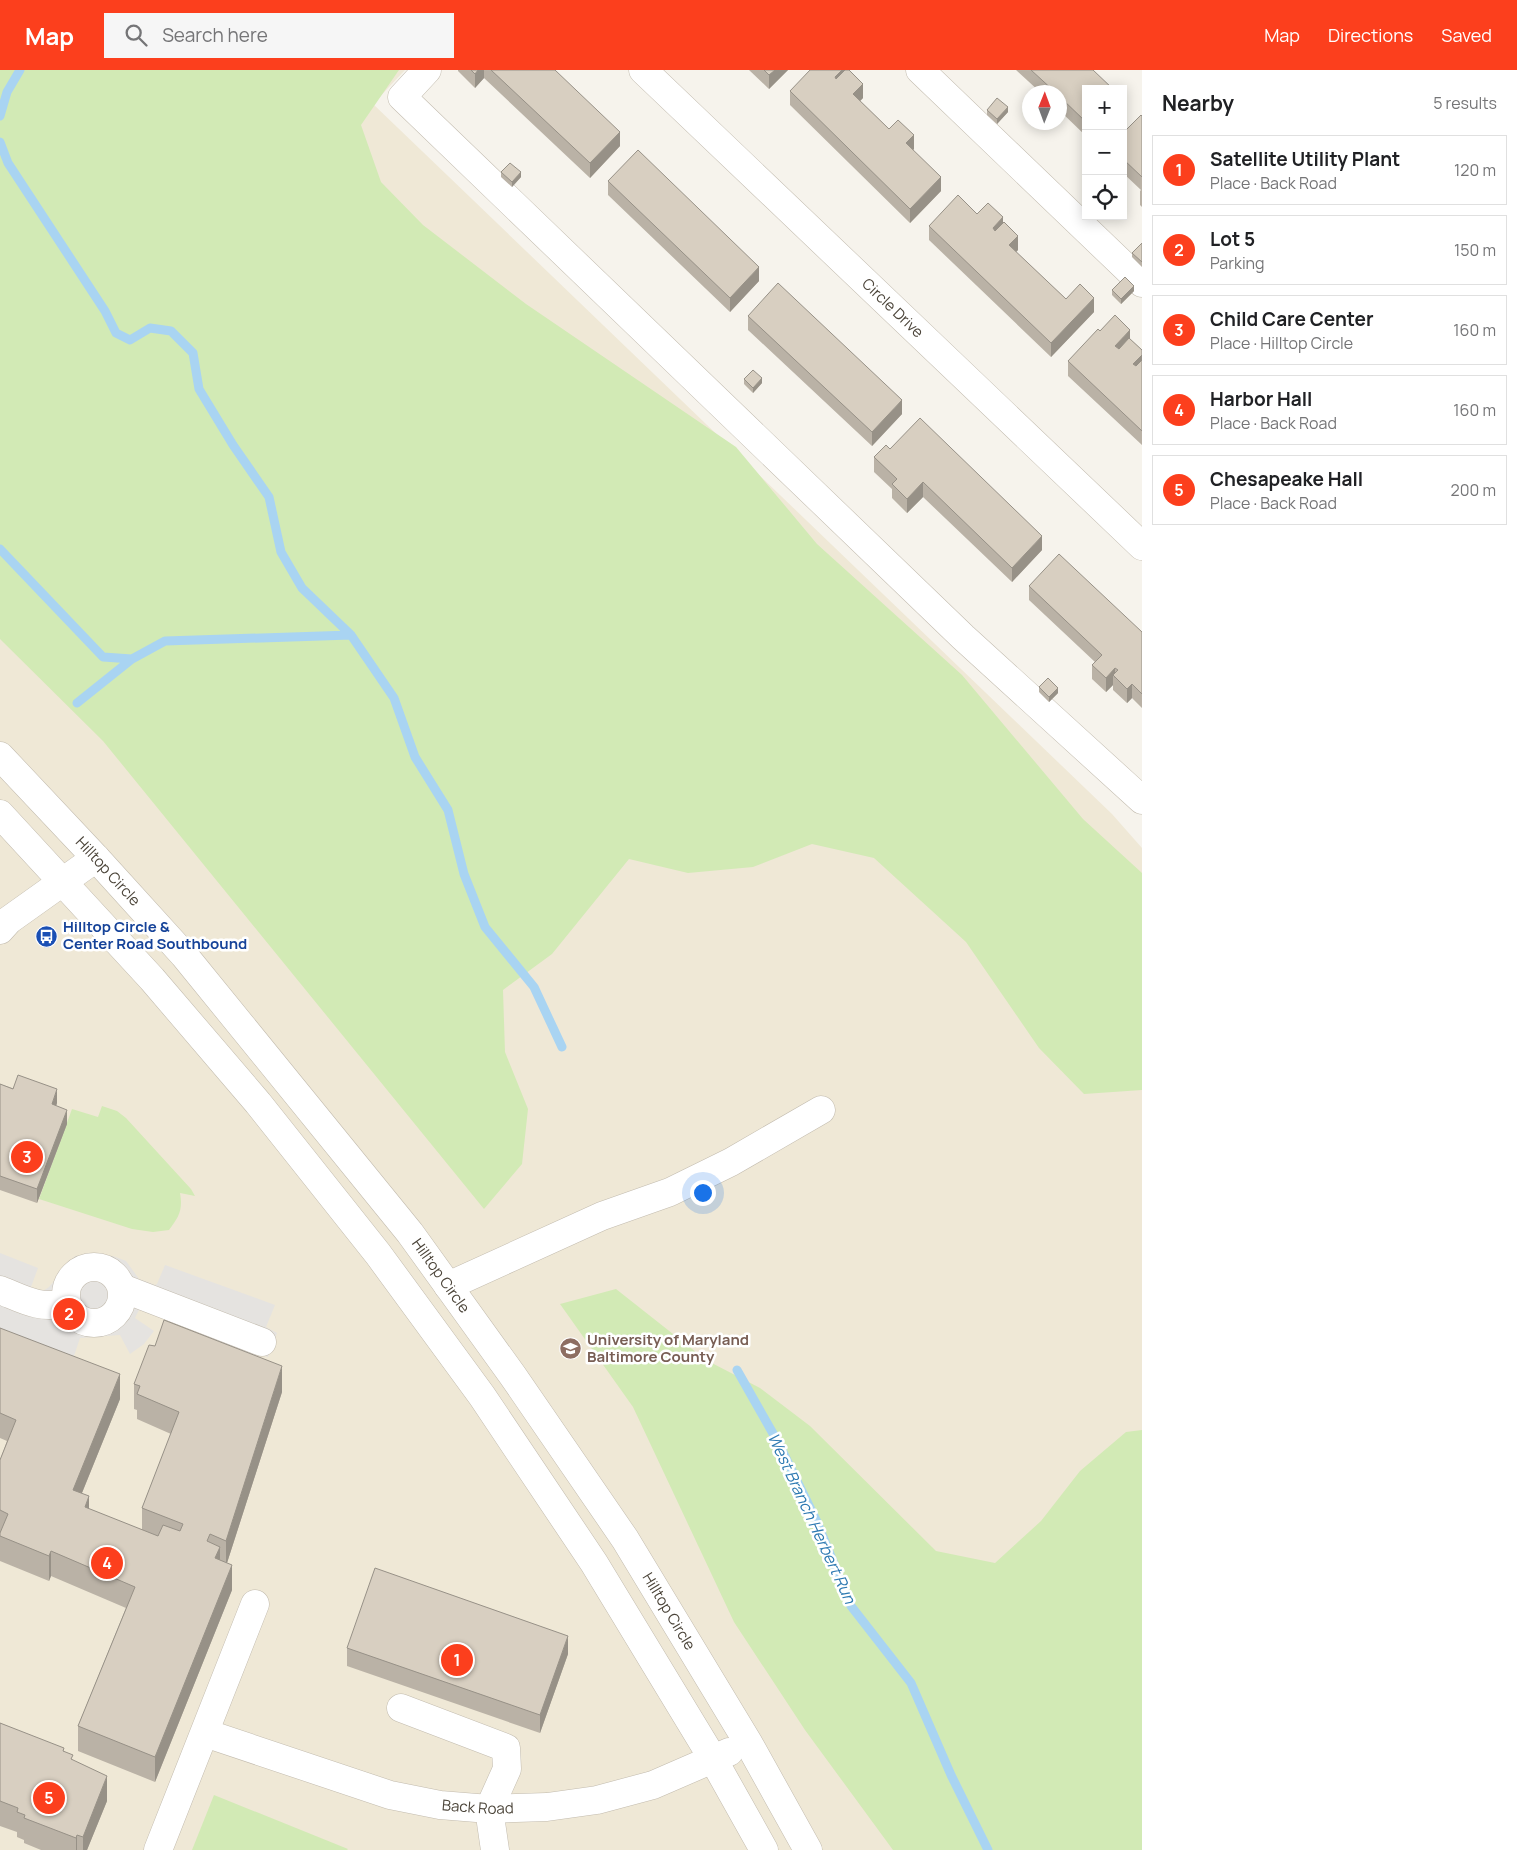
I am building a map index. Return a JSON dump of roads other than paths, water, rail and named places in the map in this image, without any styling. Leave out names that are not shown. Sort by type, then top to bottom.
[{"type":"street","points":[[427,70],[402,97],[955,630],[1142,800]]},
{"type":"street","name":"Circle Drive","points":[[643,70],[1142,546]]},
{"type":"street","points":[[920,70],[1142,283]]},
{"type":"street","name":"Hilltop Circle","points":[[0,756],[96,858],[196,970],[403,1226],[448,1286],[513,1376],[625,1539],[749,1744],[808,1850]]},
{"type":"street","points":[[0,814],[152,979],[252,1096],[378,1254],[482,1396],[594,1564],[713,1759],[764,1850]]},
{"type":"street","points":[[0,930],[9,920],[96,858]]},
{"type":"street","points":[[448,1286],[602,1216],[678,1188],[731,1162],[822,1110]]},
{"type":"street","points":[[98,1267],[108,1271],[117,1278],[122,1288],[119,1310],[112,1318],[101,1323],[90,1324],[80,1320],[71,1313],[66,1303],[69,1281],[77,1272],[86,1268],[98,1267]]},
{"type":"street","points":[[122,1288],[262,1342]]},
{"type":"street","points":[[0,1290],[40,1305],[48,1306],[66,1303]]},
{"type":"street","points":[[158,1850],[255,1604]]},
{"type":"street","points":[[401,1708],[506,1748],[507,1769],[489,1809],[495,1850]]},
{"type":"street","name":"Back Road","points":[[205,1733],[390,1794],[440,1805],[489,1809],[547,1807],[597,1800],[653,1785],[749,1744]]},
{"type":"waterway","name":"West Branch Herbert Run","points":[[0,116],[7,92],[20,70]]},
{"type":"waterway","name":"West Branch Herbert Run","points":[[0,142],[8,163],[105,311],[116,333],[130,340],[150,328],[171,331],[193,353],[199,389],[233,445],[269,497],[281,552],[302,588],[351,635],[394,698],[415,757],[448,810],[464,874],[485,927],[534,987],[562,1047]]},
{"type":"waterway","points":[[0,549],[103,657],[132,659],[165,641],[351,635]]},
{"type":"waterway","points":[[77,703],[132,659]]},
{"type":"waterway","name":"West Branch Herbert Run","points":[[737,1370],[779,1444],[817,1522],[851,1606],[911,1683],[951,1775],[988,1850]]},
{"type":"place","name":"Hilltop Circle & Center Road Southbound","points":[[47,936]]},
{"type":"place","name":"Child Care Center","points":[[27,1157]]},
{"type":"place","name":"Lot 5","points":[[69,1314]]},
{"type":"place","name":"University of Maryland Baltimore County","points":[[571,1349]]},
{"type":"place","name":"Harbor Hall","points":[[107,1563]]},
{"type":"place","name":"Satellite Utility Plant","points":[[457,1660]]},
{"type":"place","name":"Chesapeake Hall","points":[[49,1798]]}]
